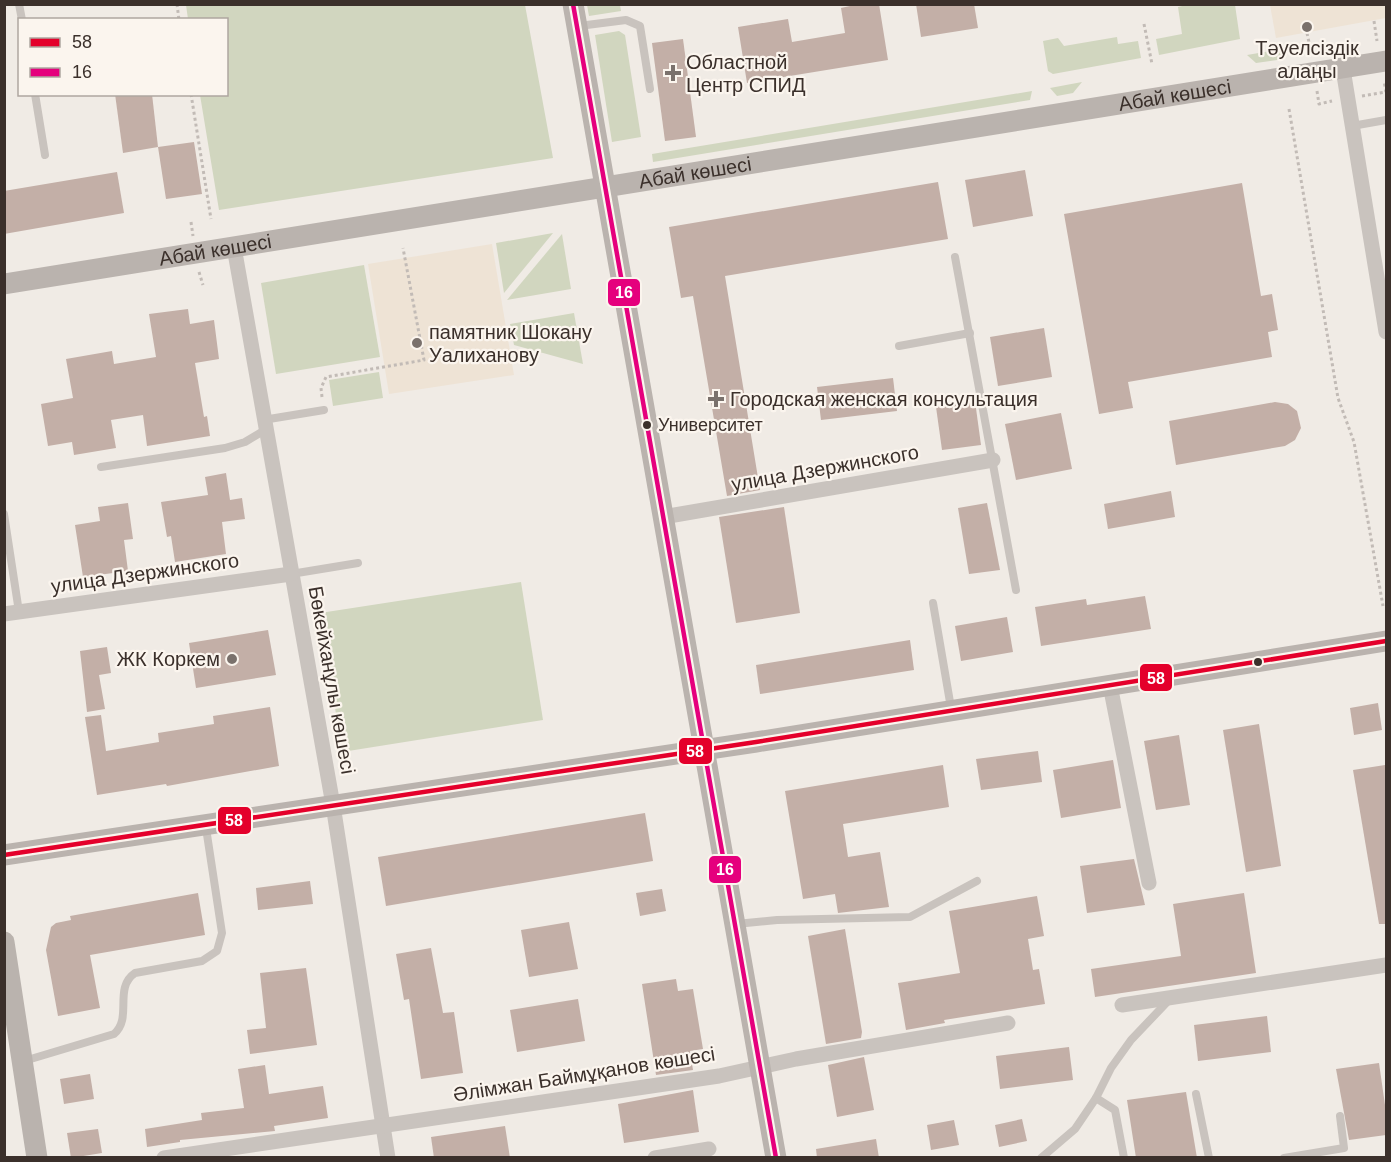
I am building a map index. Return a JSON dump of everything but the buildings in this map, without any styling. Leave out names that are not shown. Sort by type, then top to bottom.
[{"type":"street","points":[[573,4],[776,1158]]},
{"type":"street","name":"Абай көшесі","points":[[4,284],[1386,62]]},
{"type":"street","points":[[1343,69],[1386,322]]},
{"type":"street","name":"Бөкейханұлы көшесі","points":[[234,247],[333,805],[388,1158]]},
{"type":"street","name":"улица Дзержинского","points":[[663,516],[993,460]]},
{"type":"street","name":"улица Дзержинского","points":[[12,613],[291,574]]},
{"type":"street","points":[[4,855],[756,742],[1386,641]]},
{"type":"street","points":[[1110,685],[1149,883]]},
{"type":"street","points":[[4,942],[37,1158]]},
{"type":"street","points":[[1122,1005],[1386,965]]},
{"type":"street","name":"Әлімжан Баймұқанов көшесі","points":[[164,1158],[718,1076],[760,1066],[1008,1023]]},
{"type":"street","points":[[655,1158],[709,1149]]},
{"type":"lane","points":[[577,27],[626,20],[640,26],[650,89]]},
{"type":"lane","points":[[34,96],[45,155]]},
{"type":"lane","points":[[1352,126],[1386,120]]},
{"type":"lane","points":[[955,257],[1016,590]]},
{"type":"lane","points":[[899,346],[970,333]]},
{"type":"lane","points":[[101,467],[225,448],[245,442],[264,425],[324,410]]},
{"type":"lane","points":[[4,514],[12,613]]},
{"type":"lane","points":[[291,574],[358,563]]},
{"type":"lane","points":[[933,603],[951,710]]},
{"type":"lane","points":[[23,1061],[114,1034],[123,1023],[124,986],[129,977],[142,971],[202,961],[217,951],[222,933],[205,825]]},
{"type":"lane","points":[[735,925],[777,920],[910,917],[977,881]]},
{"type":"lane","points":[[1041,1158],[1075,1129],[1096,1098],[1111,1068],[1131,1040],[1173,996]]},
{"type":"lane","points":[[1196,1094],[1209,1158]]},
{"type":"lane","points":[[1096,1098],[1115,1110],[1124,1158]]},
{"type":"lane","points":[[1284,1158],[1344,1148],[1340,1116]]},
{"type":"path","points":[[1374,21],[1377,41]]},
{"type":"path","points":[[1144,24],[1152,64]]},
{"type":"path","points":[[1307,33],[1311,52]]},
{"type":"path","points":[[191,96],[211,219]]},
{"type":"path","points":[[1289,109],[1338,398],[1354,442],[1383,606]]},
{"type":"path","points":[[191,222],[194,240]]},
{"type":"path","points":[[324,410],[321,388],[326,377],[424,360],[403,248]]},
{"type":"path","points":[[198,269],[203,285]]},
{"type":"green space","points":[[1191,4],[1235,5],[1240,39],[1159,55],[1156,39],[1182,34],[1178,7]]},
{"type":"green space","points":[[186,5],[525,5],[553,158],[219,210],[200,96],[228,96],[228,18],[188,18]]},
{"type":"green space","points":[[587,5],[620,5],[621,11],[589,16]]},
{"type":"green space","points":[[619,31],[625,35],[641,137],[612,142],[595,35]]},
{"type":"green space","points":[[1117,37],[1118,44],[1138,41],[1141,58],[1053,74],[1048,71],[1043,41],[1058,38],[1064,46]]},
{"type":"green space","points":[[1282,49],[1284,59],[1256,63],[1247,55]]},
{"type":"green space","points":[[1082,82],[1073,93],[1057,96],[1050,88]]},
{"type":"green space","points":[[1032,91],[1030,100],[653,162],[652,154]]},
{"type":"green space","points":[[553,233],[504,293],[496,243]]},
{"type":"green space","points":[[562,234],[571,289],[507,300]]},
{"type":"green space","points":[[364,265],[380,357],[276,374],[261,283]]},
{"type":"green space","points":[[574,313],[583,364],[514,345],[510,324]]},
{"type":"green space","points":[[379,372],[383,398],[333,406],[329,380]]},
{"type":"green space","points":[[521,582],[543,720],[342,752],[320,613]]},
{"type":"shaded area","name":"Тәуелсіздік алаңы","points":[[1270,5],[1386,5],[1386,18],[1276,38]]},
{"type":"shaded area","points":[[492,244],[514,375],[389,394],[368,264]]},
{"type":"transit line","name":"16","points":[[573,4],[776,1158]]},
{"type":"transit line","name":"58","points":[[4,855],[756,742],[1386,641]]},
{"type":"place","name":"Тәуелсіздік алаңы","points":[[1307,27]]},
{"type":"place","name":"Областной Центр СПИД","points":[[673,73]]},
{"type":"place","name":"памятник Шокану Уалиханову","points":[[417,343]]},
{"type":"place","name":"Городская женская консультация","points":[[716,399]]},
{"type":"place","name":"Университет","points":[[647,425]]},
{"type":"place","name":"ЖК Коркем","points":[[232,659]]}]
